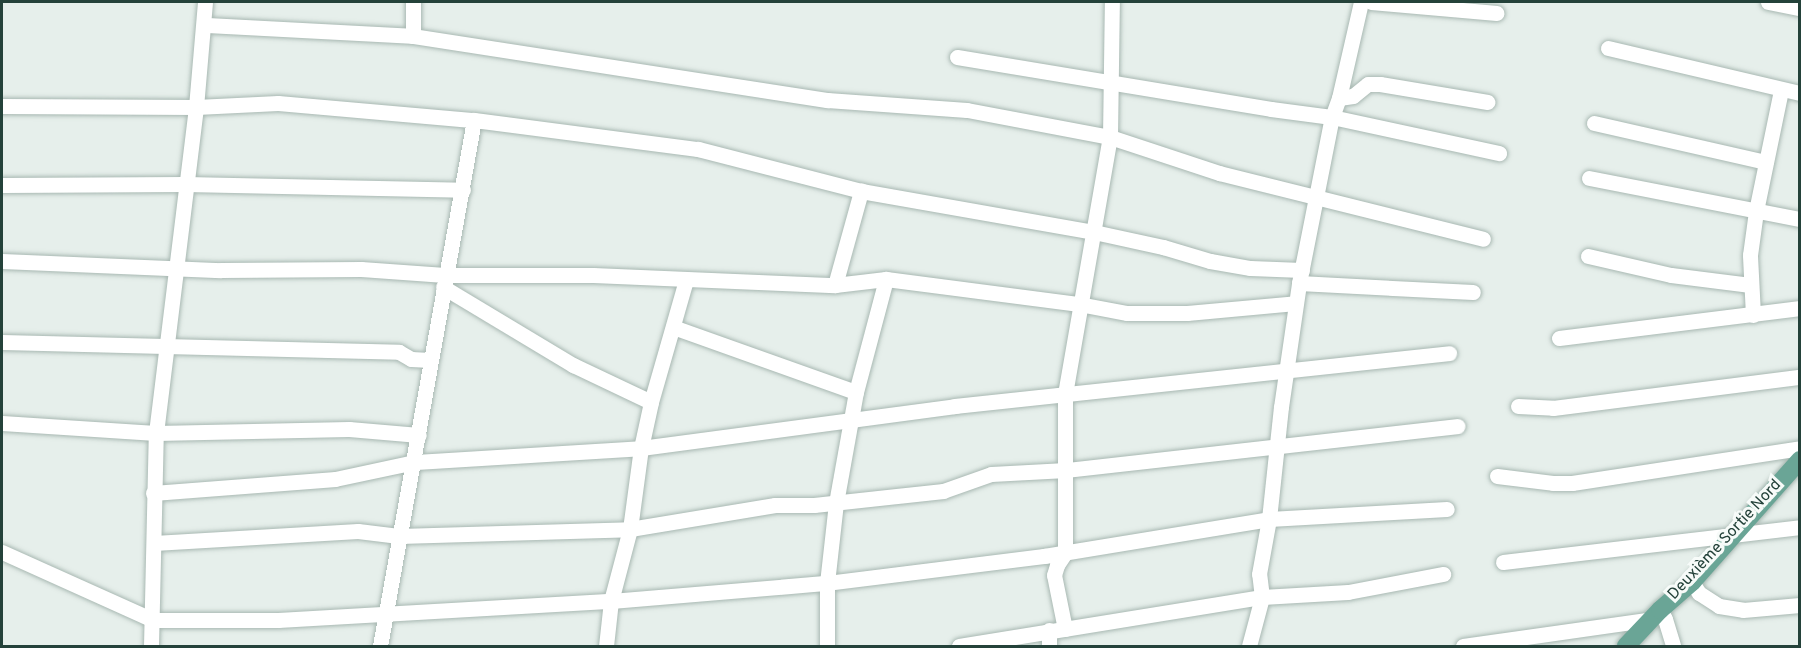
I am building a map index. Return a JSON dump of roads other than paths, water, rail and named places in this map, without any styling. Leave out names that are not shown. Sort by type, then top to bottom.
[{"type":"main road","name":"Deuxième Sortie Nord","points":[[1626,646],[1692,582],[1800,460]]},
{"type":"street","points":[[151,646],[156,434],[174,268],[196,107],[205,25],[205,2]]},
{"type":"street","points":[[413,2],[413,36]]},
{"type":"street","points":[[1065,628],[1054,575],[1065,553],[1065,394],[1110,137],[1113,81],[1112,2]]},
{"type":"street","points":[[1249,646],[1262,597],[1259,574],[1269,519],[1286,370],[1300,277],[1332,117],[1340,98],[1361,2]]},
{"type":"street","points":[[1371,2],[1433,3],[1497,13]]},
{"type":"street","points":[[1768,2],[1800,8]]},
{"type":"street","points":[[205,25],[413,36],[827,100],[967,110],[1110,137],[1219,173],[1483,239]]},
{"type":"street","points":[[1608,48],[1800,93]]},
{"type":"street","points":[[957,57],[1332,117],[1499,153]]},
{"type":"street","points":[[1340,98],[1353,96],[1368,84],[1380,84],[1486,102]]},
{"type":"street","points":[[1753,315],[1750,285],[1756,211],[1781,90]]},
{"type":"street","points":[[2,106],[196,107],[278,103],[474,120],[698,149],[861,191],[1094,232],[1163,247],[1210,261],[1300,277],[1473,291]]},
{"type":"street","points":[[380,646],[399,536],[415,462],[430,360],[463,190],[474,120]]},
{"type":"street","points":[[1594,123],[1766,162]]},
{"type":"street","points":[[1589,178],[1800,219]]},
{"type":"street","points":[[2,185],[185,184],[463,190]]},
{"type":"street","points":[[835,285],[861,191]]},
{"type":"street","points":[[1588,256],[1671,275],[1750,285]]},
{"type":"street","points":[[2,261],[174,268],[361,268],[444,281],[593,275],[835,285],[886,279],[1079,304],[1127,313],[1187,313],[1296,303]]},
{"type":"street","points":[[827,646],[827,583],[836,503],[849,421],[886,279]]},
{"type":"street","points":[[606,646],[611,601],[630,529],[641,448],[651,402],[686,280]]},
{"type":"street","points":[[444,281],[573,365],[651,402]]},
{"type":"street","points":[[1559,338],[1800,308]]},
{"type":"street","points":[[673,327],[856,392]]},
{"type":"street","points":[[2,342],[167,348],[399,352],[411,359],[430,360]]},
{"type":"street","points":[[153,493],[335,479],[415,462],[641,448],[955,406],[1449,352]]},
{"type":"street","points":[[1518,406],[1553,408],[1800,377]]},
{"type":"street","points":[[2,423],[156,434],[349,429],[418,435]]},
{"type":"street","points":[[154,543],[358,531],[399,536],[630,529],[776,505],[836,503],[943,491],[991,474],[1066,470],[1458,426]]},
{"type":"street","points":[[1497,476],[1572,483],[1800,448]]},
{"type":"street","points":[[2,554],[153,620],[278,620],[611,601],[827,583],[1065,553],[1269,519],[1447,509]]},
{"type":"street","points":[[1503,562],[1800,527]]},
{"type":"street","points":[[959,646],[1262,597],[1348,592],[1443,574]]},
{"type":"street","points":[[1692,582],[1699,592],[1719,606],[1743,610],[1800,605]]},
{"type":"street","points":[[1463,646],[1656,615],[1665,619],[1673,646]]},
{"type":"street","points":[[1049,630],[1049,646]]}]
